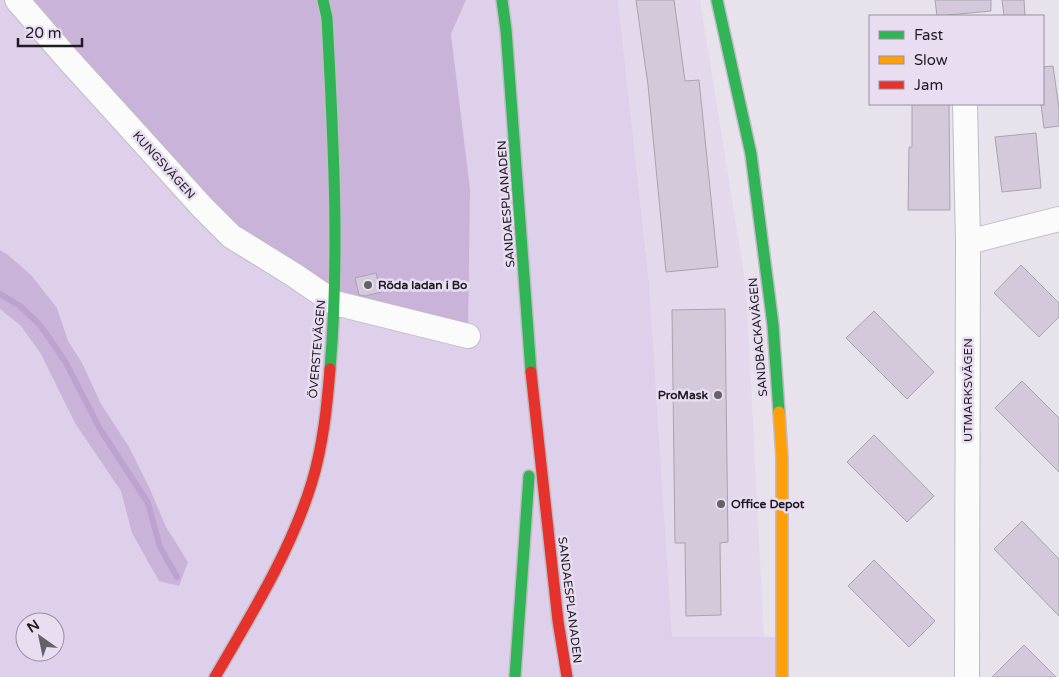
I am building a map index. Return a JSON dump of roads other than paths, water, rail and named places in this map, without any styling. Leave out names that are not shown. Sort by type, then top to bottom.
[{"type":"street","name":"KUNGSVÄGEN","points":[[17,0],[203,208],[231,236],[335,303]]},
{"type":"street","name":"ÖVERSTEVÄGEN","points":[[216,677],[284,551],[306,498],[322,440],[330,377],[335,303],[335,190],[327,18],[323,0]]},
{"type":"street","name":"SANDAESPLANADEN","points":[[502,0],[534,407],[558,621],[567,677]]},
{"type":"street","name":"SANDBACKAVÄGEN","points":[[717,0],[751,154],[773,325],[782,458],[782,677]]},
{"type":"street","name":"UTMARKSVÄGEN","points":[[965,105],[968,242],[967,677]]},
{"type":"street","points":[[968,242],[1059,219]]},
{"type":"street","points":[[335,303],[468,336]]},
{"type":"street","name":"SANDAESPLANADEN","points":[[514,677],[534,407]]},
{"type":"waterway","points":[[0,294],[20,306],[40,325],[65,361],[100,429],[148,503],[160,547],[177,577]]},
{"type":"place","name":"Röda ladan i Bo","points":[[368,285]]},
{"type":"place","name":"ProMask","points":[[718,395]]},
{"type":"place","name":"Office Depot","points":[[721,504]]}]
